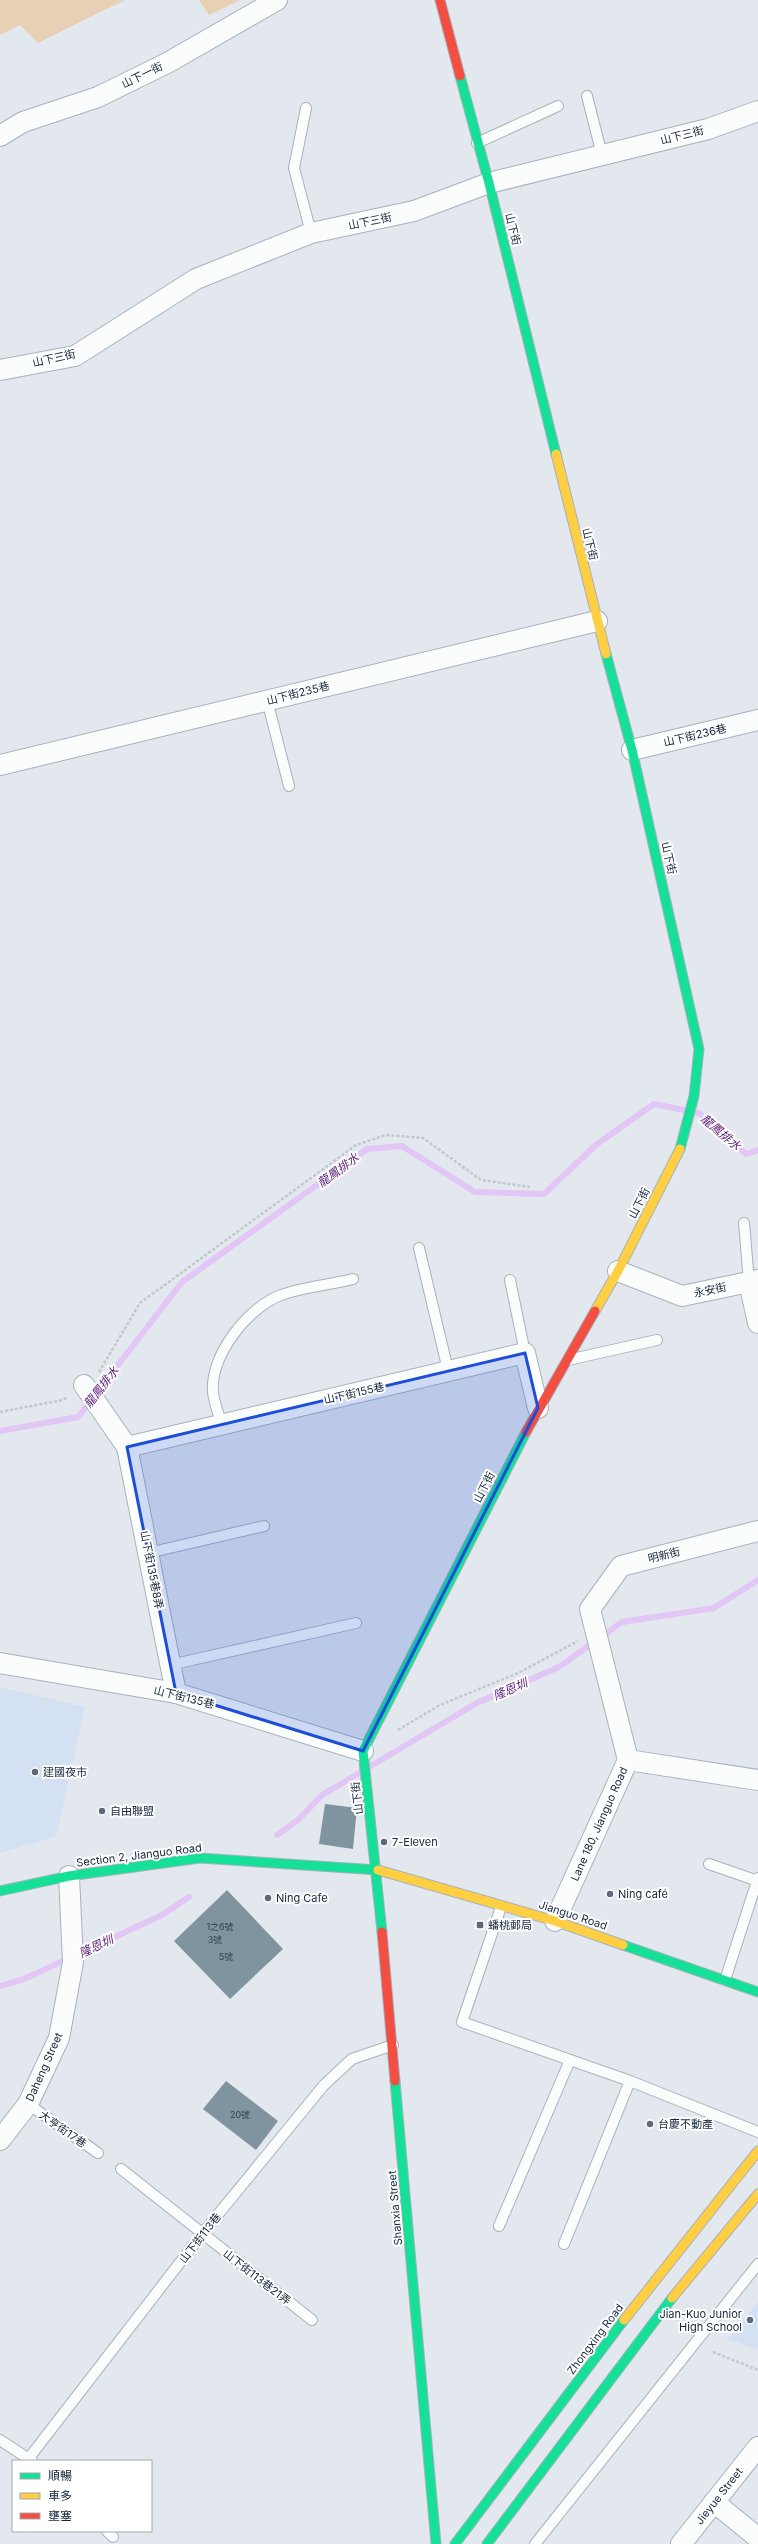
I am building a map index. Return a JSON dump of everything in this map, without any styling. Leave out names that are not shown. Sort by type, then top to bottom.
[{"type":"street","name":"山下一街","points":[[0,136],[23,122],[98,97],[169,62],[277,0]]},
{"type":"street","name":"山下街","points":[[377,1870],[364,1755],[538,1408],[618,1271],[681,1147],[687,1132],[694,1096],[699,1049],[632,750],[597,621],[490,183],[477,143],[440,0]]},
{"type":"street","name":"山下三街","points":[[0,370],[75,356],[196,279],[311,234],[414,211],[490,183],[708,129],[758,111]]},
{"type":"street","name":"山下街235巷","points":[[0,765],[597,621]]},
{"type":"street","name":"山下街236巷","points":[[632,750],[758,720]]},
{"type":"street","name":"永安街","points":[[618,1271],[682,1296],[753,1281]]},
{"type":"street","points":[[753,1281],[758,1323]]},
{"type":"street","points":[[525,1353],[538,1408]]},
{"type":"street","name":"山下街155巷","points":[[127,1448],[448,1370],[525,1353]]},
{"type":"street","points":[[86,1388],[127,1448]]},
{"type":"street","name":"山下街135巷8弄","points":[[127,1448],[176,1693]]},
{"type":"street","name":"明新街","points":[[590,1609],[621,1566],[758,1531]]},
{"type":"street","name":"Lane 180, Jianguo Road","points":[[555,1921],[628,1760],[590,1609]]},
{"type":"street","name":"山下街135巷","points":[[0,1663],[176,1693],[364,1755]]},
{"type":"street","points":[[628,1760],[758,1780]]},
{"type":"street","name":"Section 2, Jianguo Road","points":[[0,1890],[68,1876],[200,1858],[377,1870]]},
{"type":"street","name":"Jianguo Road","points":[[377,1870],[555,1921],[758,1992]]},
{"type":"street","name":"Shanxia Street","points":[[377,1870],[436,2544]]},
{"type":"street","name":"Daheng Street","points":[[0,2140],[28,2104],[59,2038],[73,1955],[68,1876]]},
{"type":"street","name":"Zhongxing Road","points":[[455,2544],[641,2297],[758,2151]]},
{"type":"street","points":[[487,2544],[653,2321],[758,2194]]},
{"type":"street","name":"Jieyue Street","points":[[681,2544],[758,2447]]},
{"type":"street","points":[[714,2502],[758,2538]]},
{"type":"lane","points":[[587,96],[602,155]]},
{"type":"lane","points":[[477,143],[558,106]]},
{"type":"lane","points":[[306,108],[294,168],[311,234]]},
{"type":"lane","points":[[267,700],[289,786]]},
{"type":"lane","points":[[744,1222],[753,1281]]},
{"type":"lane","points":[[419,1248],[448,1370]]},
{"type":"lane","points":[[222,1425],[213,1392],[217,1359],[234,1332],[263,1306],[280,1296],[352,1280]]},
{"type":"lane","points":[[510,1280],[525,1353]]},
{"type":"lane","points":[[566,1361],[657,1340]]},
{"type":"lane","points":[[148,1553],[264,1526]]},
{"type":"lane","points":[[170,1666],[356,1623]]},
{"type":"lane","points":[[709,1864],[758,1880],[725,1980]]},
{"type":"lane","points":[[501,1906],[462,2022],[630,2081],[758,2132]]},
{"type":"lane","name":"山下街113巷","points":[[30,2459],[202,2234],[324,2085],[352,2059],[393,2045]]},
{"type":"lane","points":[[500,2226],[570,2060]]},
{"type":"lane","points":[[564,2244],[630,2081]]},
{"type":"lane","name":"大亨街17巷","points":[[28,2104],[98,2153]]},
{"type":"lane","name":"山下街113巷21弄","points":[[121,2168],[202,2234],[312,2320]]},
{"type":"lane","points":[[535,2544],[758,2264]]},
{"type":"lane","points":[[0,2440],[30,2459]]},
{"type":"path","points":[[0,1412],[63,1400],[86,1388],[95,1378],[140,1303],[356,1145],[386,1135],[423,1138],[481,1180],[530,1187]]},
{"type":"path","points":[[395,1732],[440,1705],[598,1640]]},
{"type":"path","points":[[713,2352],[758,2370]]},
{"type":"highlighted area","points":[[525,1353],[538,1408],[363,1751],[176,1693],[127,1447]]},
{"type":"shaded area","points":[[0,0],[125,0],[38,43],[20,25],[0,35]]},
{"type":"shaded area","points":[[199,0],[240,0],[209,15]]},
{"type":"shaded area","name":"建國夜市","points":[[0,1687],[85,1707],[56,1837],[0,1853]]},
{"type":"shaded area","name":"Jian-Kuo Junior High School","points":[[758,2302],[758,2350],[728,2339]]},
{"type":"building","points":[[325,1804],[357,1808],[353,1849],[319,1844]]},
{"type":"building","points":[[227,1890],[283,1949],[230,1999],[174,1941]]},
{"type":"building","points":[[226,2081],[278,2121],[256,2150],[203,2109]]},
{"type":"waterway","name":"龍鳳排水","points":[[0,1431],[78,1417],[182,1282],[367,1149],[402,1146],[475,1192],[544,1194],[597,1144],[654,1104],[699,1113],[746,1154],[758,1150]]},
{"type":"waterway","name":"隆恩圳","points":[[369,1767],[477,1703],[559,1667],[622,1622],[714,1608],[758,1580]]},
{"type":"waterway","name":"隆恩圳","points":[[277,1835],[298,1820],[322,1795],[361,1772]]},
{"type":"waterway","name":"隆恩圳","points":[[0,1986],[24,1979],[162,1915],[189,1897]]},
{"type":"traffic: fast","points":[[460,76],[489,183],[556,454]]},
{"type":"traffic: fast","points":[[606,654],[632,750],[699,1049],[694,1096],[680,1149]]},
{"type":"traffic: fast","points":[[382,1932],[363,1751],[526,1432]]},
{"type":"traffic: fast","points":[[0,1891],[69,1876],[200,1858],[378,1870]]},
{"type":"traffic: fast","points":[[623,1945],[758,1992]]},
{"type":"traffic: fast","points":[[395,2081],[436,2544]]},
{"type":"traffic: fast","points":[[487,2544],[672,2298]]},
{"type":"traffic: fast","points":[[455,2544],[624,2320]]},
{"type":"traffic: slow","points":[[556,454],[606,654]]},
{"type":"traffic: slow","points":[[595,1311],[618,1271],[680,1149]]},
{"type":"traffic: slow","points":[[378,1870],[555,1921],[623,1945]]},
{"type":"traffic: slow","points":[[624,2320],[758,2151]]},
{"type":"traffic: slow","points":[[672,2298],[758,2194]]},
{"type":"traffic: jam","points":[[440,0],[460,76]]},
{"type":"traffic: jam","points":[[526,1432],[595,1311]]},
{"type":"traffic: jam","points":[[382,1932],[395,2081]]},
{"type":"place","name":"建國夜市","points":[[35,1772]]},
{"type":"place","name":"自由聯盟","points":[[102,1811]]},
{"type":"place","name":"7-Eleven","points":[[384,1842]]},
{"type":"place","name":"Ning café","points":[[610,1894]]},
{"type":"place","name":"Ning Cafe","points":[[268,1898]]},
{"type":"place","name":"蟠桃郵局","points":[[480,1925]]},
{"type":"place","name":"台慶不動產","points":[[650,2124]]},
{"type":"place","name":"Jian-Kuo Junior High School","points":[[750,2320]]}]
